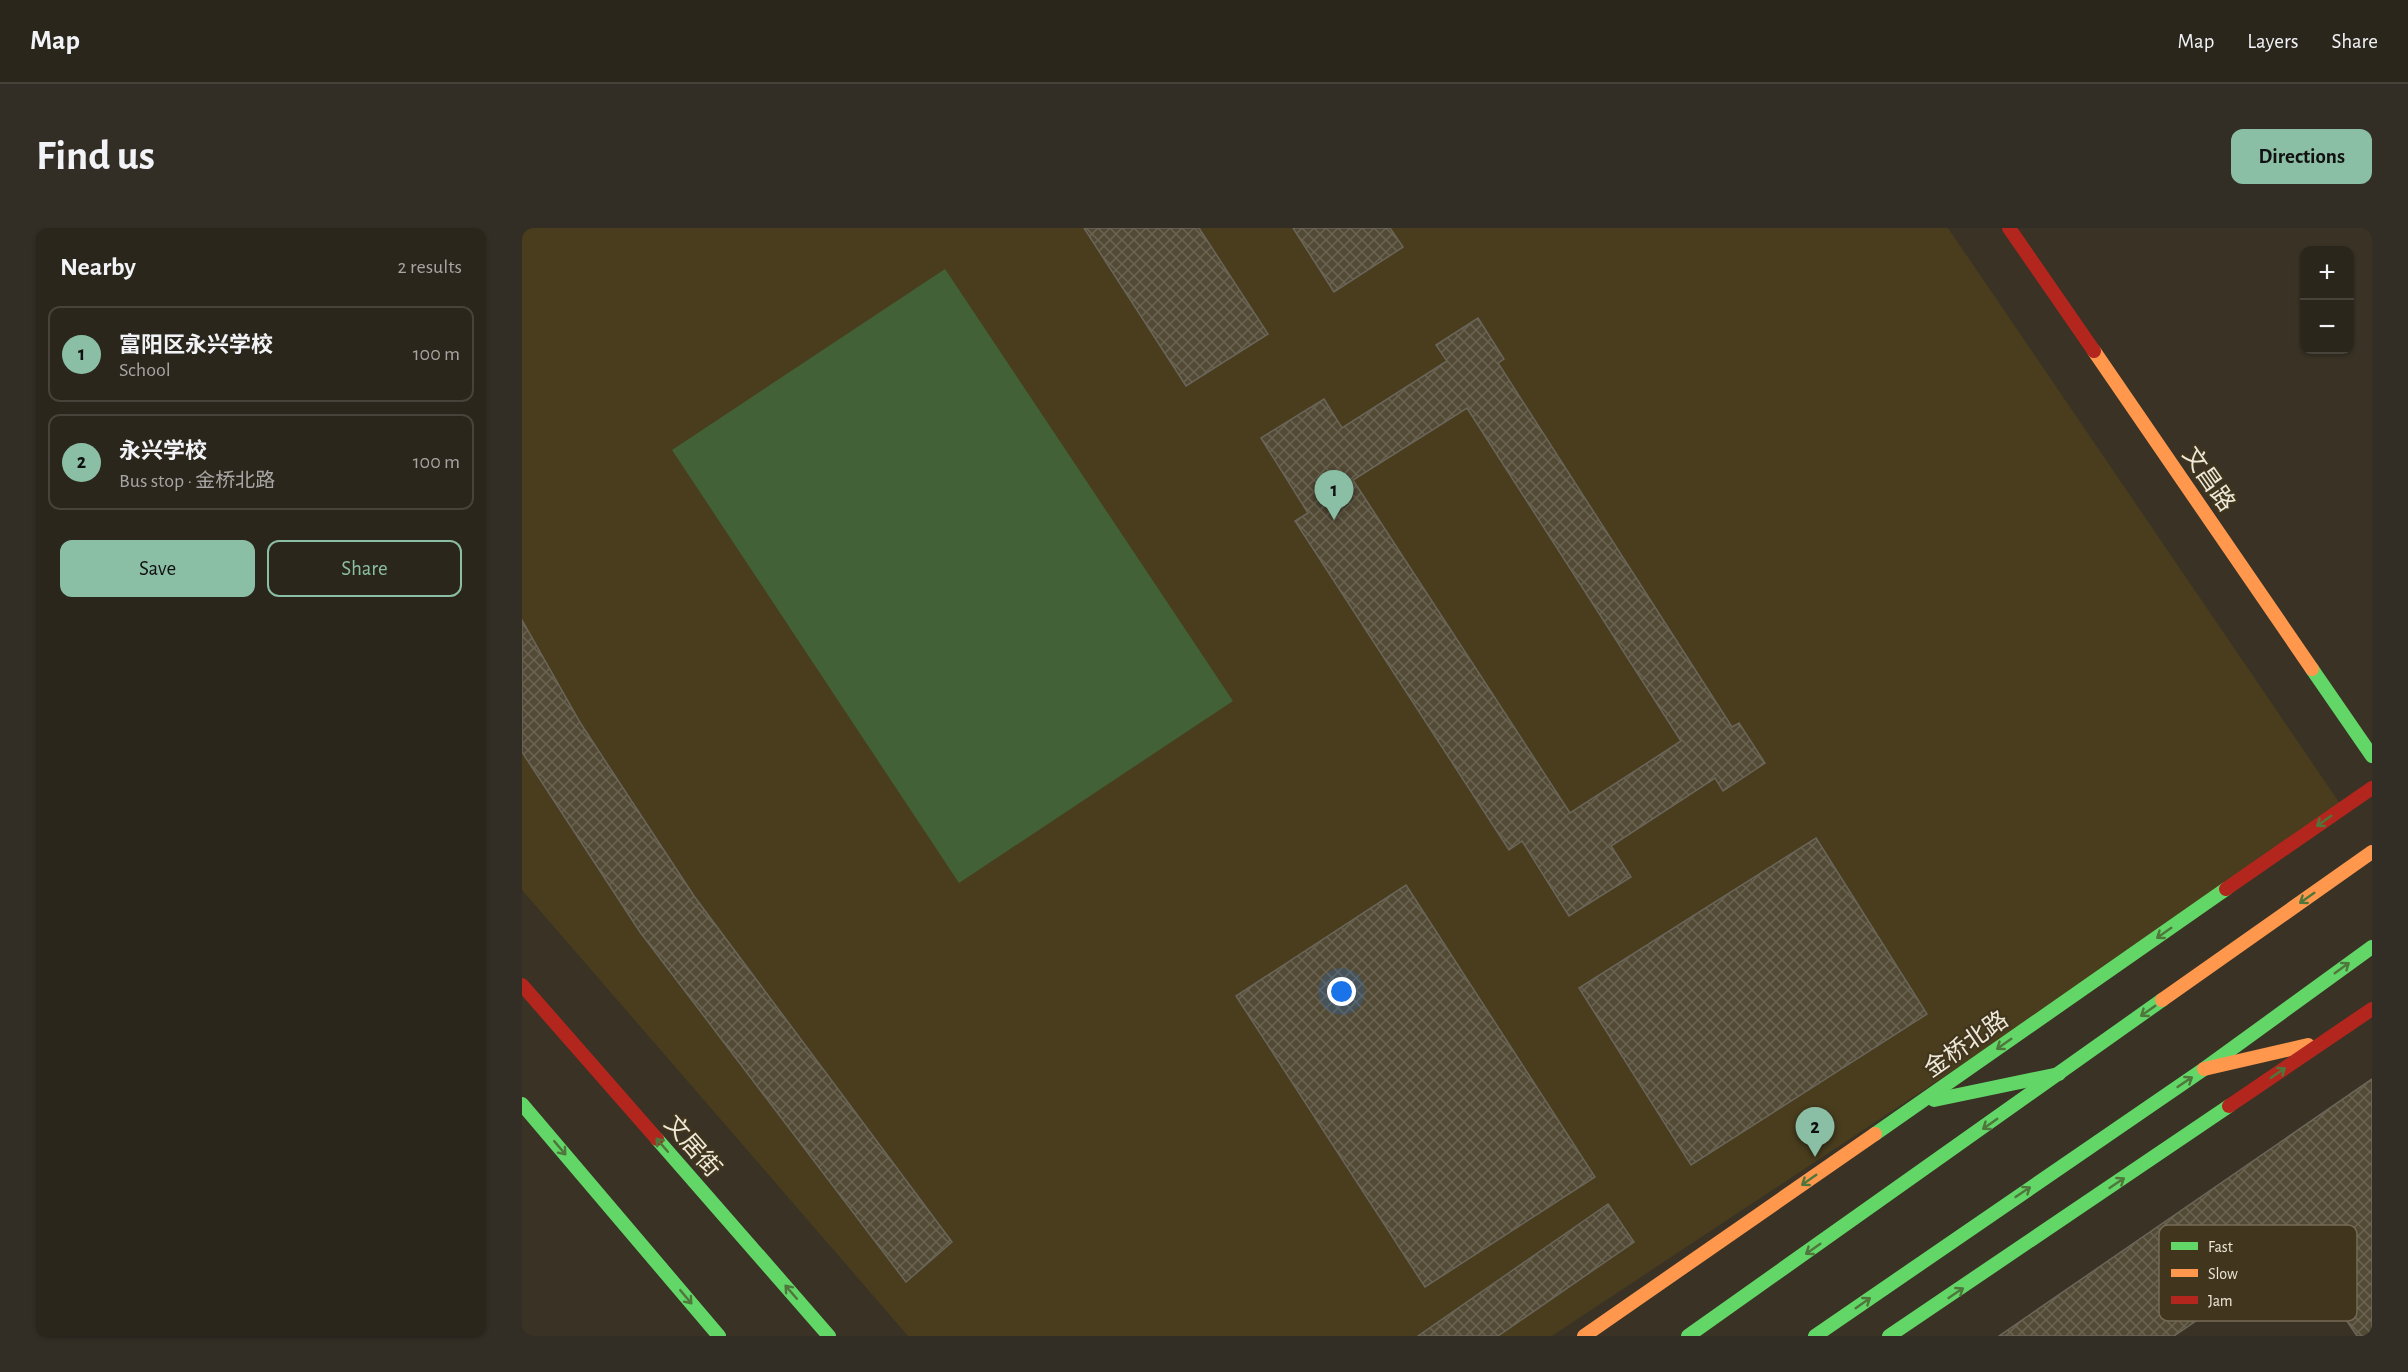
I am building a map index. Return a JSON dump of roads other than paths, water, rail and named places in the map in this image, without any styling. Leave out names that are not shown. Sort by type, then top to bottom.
[{"type":"main road","name":"文昌路","points":[[2009,228],[2372,756]]},
{"type":"main road","name":"金桥北路","points":[[1584,1336],[2372,788]]},
{"type":"main road","points":[[1688,1336],[2372,852]]},
{"type":"main road","points":[[1815,1336],[2204,1069],[2372,946]]},
{"type":"main road","name":"文居街","points":[[522,985],[830,1336]]},
{"type":"main road","points":[[1889,1336],[1926,1318],[2372,1009]]},
{"type":"main road","points":[[2204,1069],[2326,1040]]},
{"type":"main road","points":[[1920,1103],[2059,1074]]},
{"type":"main road","points":[[522,1104],[719,1336]]},
{"type":"place","name":"富阳区永兴学校","points":[[1334,520]]},
{"type":"place","name":"永兴学校","points":[[1815,1157]]}]
